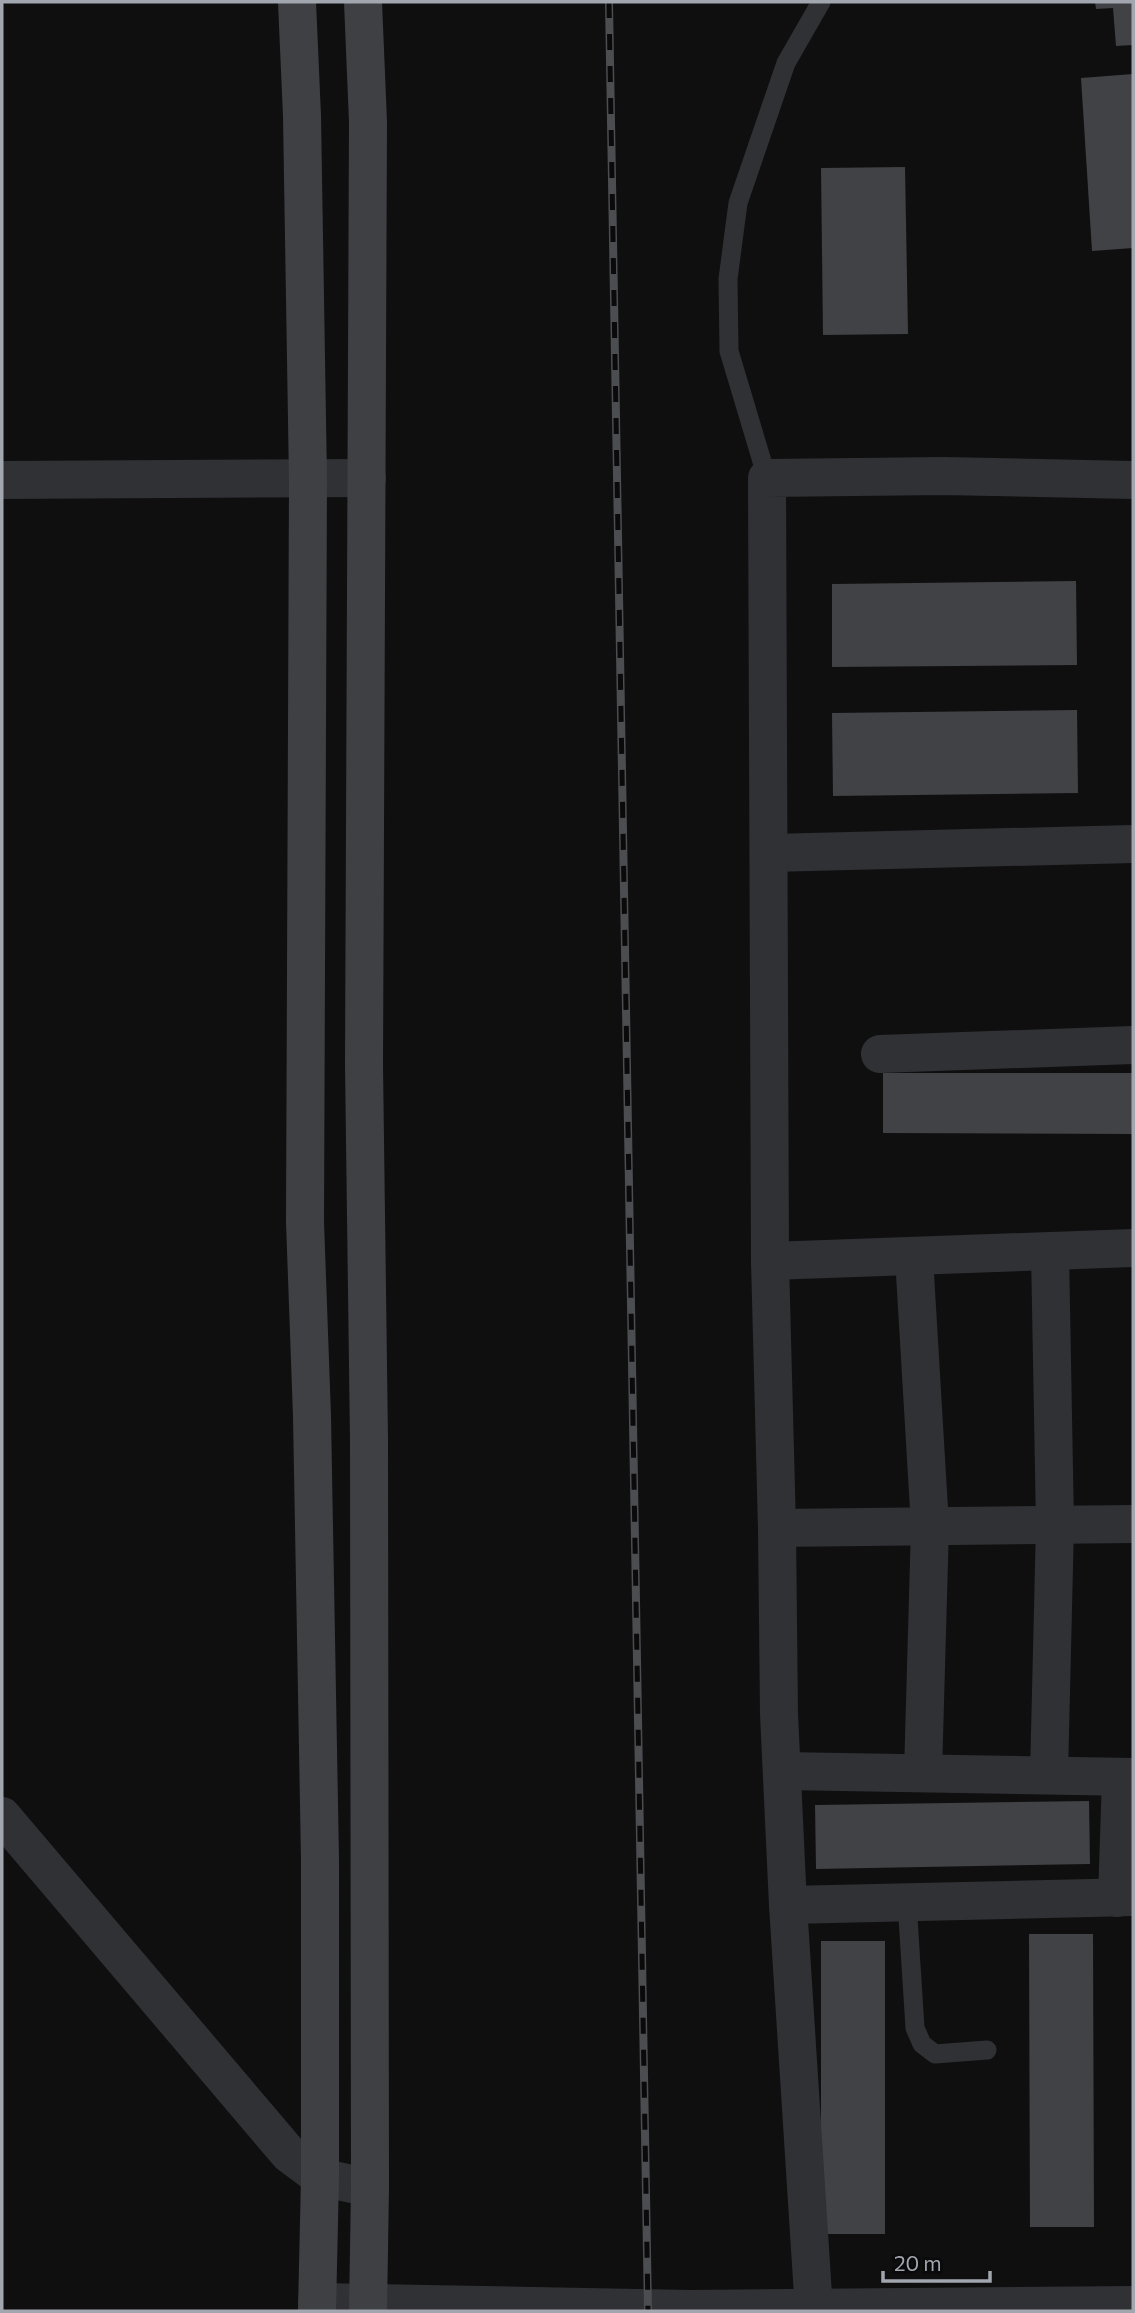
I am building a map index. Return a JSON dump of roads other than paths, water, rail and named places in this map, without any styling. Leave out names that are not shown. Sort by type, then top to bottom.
[{"type":"main road","points":[[297,2],[302,116],[307,480],[305,1222],[316,1588],[320,2177],[317,2307]]},
{"type":"main road","points":[[363,2],[368,122],[364,1065],[369,1440],[368,2308]]},
{"type":"street","points":[[2,480],[367,478]]},
{"type":"street","points":[[814,2310],[788,1905],[779,1714],[770,1261],[767,478],[1133,480]]},
{"type":"street","points":[[769,853],[1133,844]]},
{"type":"street","points":[[880,1054],[1133,1045]]},
{"type":"street","points":[[770,1261],[1133,1248]]},
{"type":"street","points":[[1049,1775],[1055,1525],[1050,1251]]},
{"type":"street","points":[[914,1256],[930,1526],[923,1773]]},
{"type":"street","points":[[777,1528],[1133,1524]]},
{"type":"street","points":[[782,1771],[1127,1777],[1125,1897],[788,1905]]},
{"type":"street","points":[[2,1815],[289,2154],[320,2177],[370,2188]]},
{"type":"street","points":[[317,2307],[814,2310],[1133,2305]]},
{"type":"lane","points":[[767,478],[729,351],[727,279],[738,203],[786,63],[821,2]]},
{"type":"lane","points":[[907,1902],[915,2028],[922,2044],[935,2054],[987,2050]]},
{"type":"railway","points":[[609,2],[648,2311]]}]
